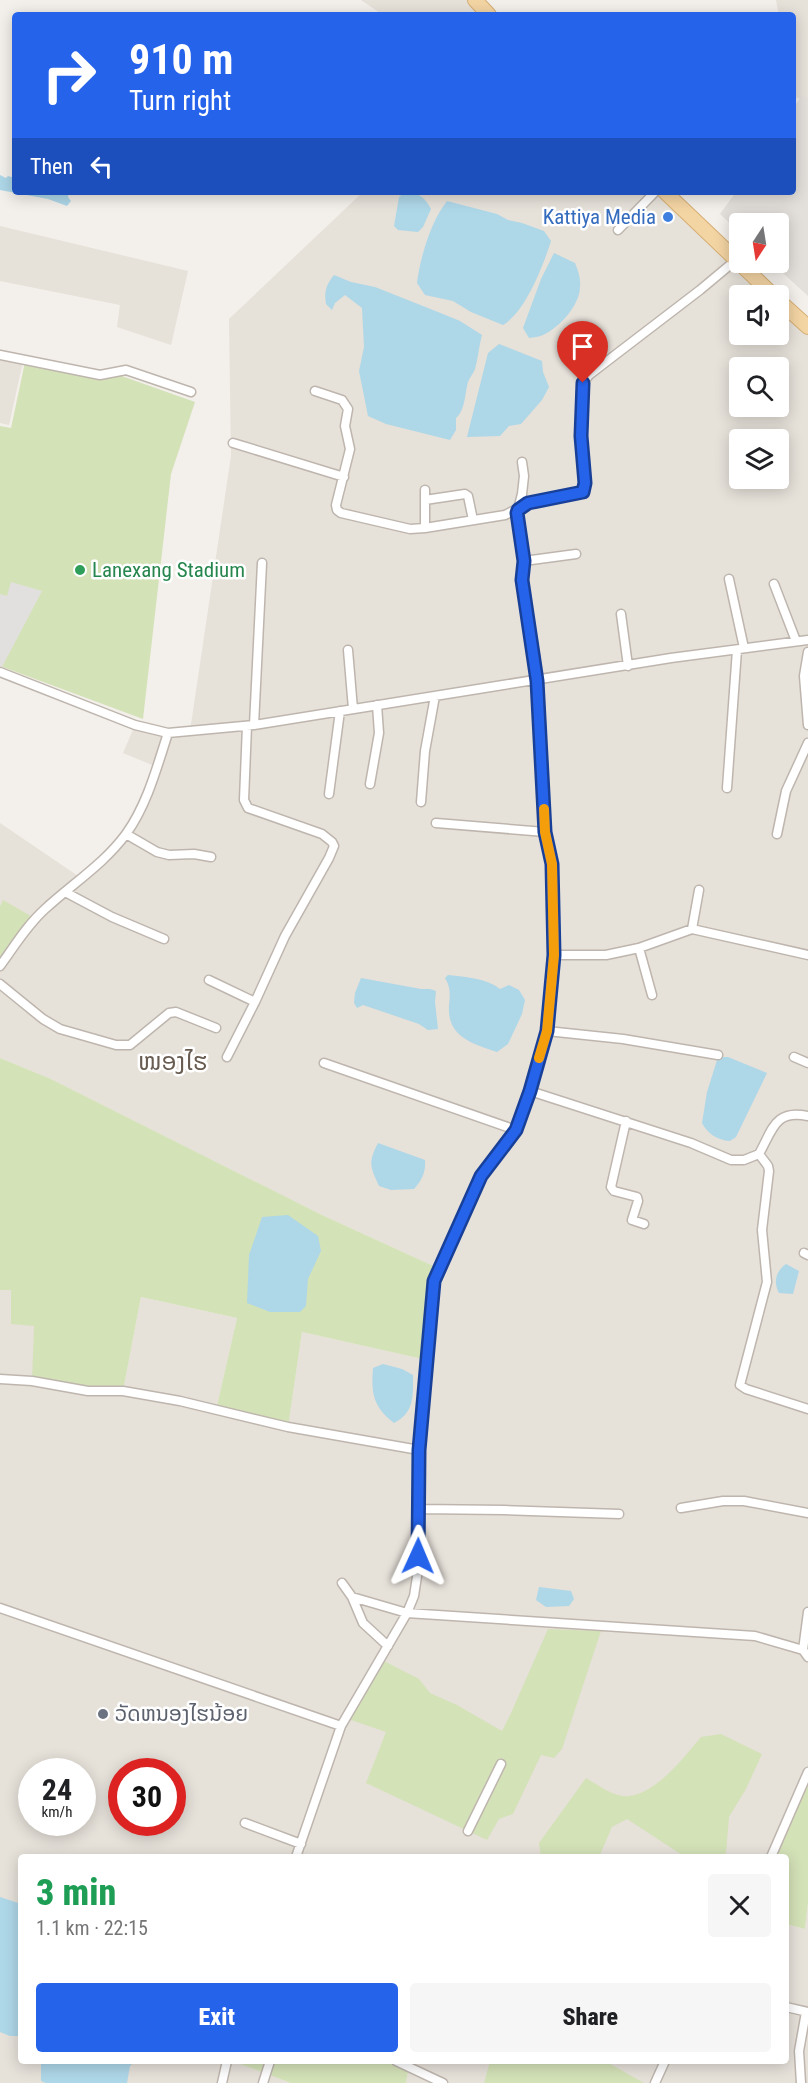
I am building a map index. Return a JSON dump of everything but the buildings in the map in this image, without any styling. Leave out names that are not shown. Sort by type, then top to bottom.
[{"type":"main road","points":[[475,0],[486,12]]},
{"type":"main road","points":[[668,195],[729,253]]},
{"type":"main road","points":[[750,273],[762,285]]},
{"type":"main road","points":[[789,310],[808,327]]},
{"type":"street","points":[[618,230],[652,195]]},
{"type":"street","points":[[315,391],[342,400],[348,409],[345,426],[350,449],[336,505],[337,510],[341,513],[410,529],[425,528],[505,515],[528,503],[583,492],[585,483],[581,436],[583,383],[589,375],[729,266]]},
{"type":"street","points":[[0,355],[100,375],[126,370],[191,392]]},
{"type":"street","points":[[233,443],[344,477]]},
{"type":"street","points":[[297,1854],[341,1726],[407,1613],[414,1596],[418,1570],[419,1450],[434,1281],[481,1176],[516,1130],[547,1031],[554,955],[552,864],[545,832],[537,681],[522,580],[524,561],[518,510],[524,476],[522,462]]},
{"type":"street","points":[[425,528],[425,495],[467,495],[473,520]]},
{"type":"street","points":[[524,561],[576,554]]},
{"type":"street","points":[[227,1057],[285,936],[334,846],[333,842],[322,834],[248,808],[244,800],[262,563]]},
{"type":"street","points":[[727,788],[741,649],[729,579]]},
{"type":"street","points":[[774,584],[796,641]]},
{"type":"street","points":[[621,614],[628,666]]},
{"type":"street","points":[[0,672],[135,725],[168,733],[250,725],[808,640]]},
{"type":"street","points":[[348,650],[353,709]]},
{"type":"street","points":[[808,652],[804,676],[808,725]]},
{"type":"street","points":[[421,802],[425,751],[435,696]]},
{"type":"street","points":[[370,784],[379,733],[377,705]]},
{"type":"street","points":[[329,794],[340,711]]},
{"type":"street","points":[[0,966],[32,922],[99,864],[126,834],[137,817],[158,768],[168,733]]},
{"type":"street","points":[[777,834],[786,791],[808,743]]},
{"type":"street","points":[[436,823],[545,832]]},
{"type":"street","points":[[126,834],[157,852],[169,855],[194,854],[211,857]]},
{"type":"street","points":[[692,929],[699,890]]},
{"type":"street","points":[[65,892],[112,917],[164,939]]},
{"type":"street","points":[[554,955],[606,955],[639,948],[692,929],[808,955]]},
{"type":"street","points":[[639,948],[652,995]]},
{"type":"street","points":[[209,980],[255,1002]]},
{"type":"street","points":[[0,984],[36,1014],[60,1029],[116,1045],[130,1045],[169,1013],[176,1012],[216,1028]]},
{"type":"street","points":[[547,1031],[622,1039],[718,1055]]},
{"type":"street","points":[[794,1057],[808,1063]]},
{"type":"street","points":[[324,1063],[516,1130]]},
{"type":"street","points":[[530,1091],[692,1143],[731,1160],[744,1160],[759,1154],[782,1117],[794,1113],[808,1116]]},
{"type":"street","points":[[626,1121],[611,1187],[614,1191],[637,1197],[638,1201],[632,1220],[644,1224]]},
{"type":"street","points":[[759,1154],[769,1171],[762,1230],[767,1282],[740,1385],[808,1409]]},
{"type":"street","points":[[0,1378],[88,1391],[123,1391],[169,1399],[288,1427],[419,1450]]},
{"type":"street","points":[[681,1508],[723,1501],[744,1501],[808,1514]]},
{"type":"street","points":[[418,1509],[619,1514]]},
{"type":"street","points":[[342,1583],[352,1597],[363,1623],[387,1646]]},
{"type":"street","points":[[352,1597],[407,1613],[754,1636],[806,1653],[808,1612]]},
{"type":"street","points":[[0,1608],[341,1726]]},
{"type":"street","points":[[468,1831],[501,1764]]},
{"type":"street","points":[[772,1854],[808,1772]]},
{"type":"street","points":[[245,1823],[301,1844]]},
{"type":"street","points":[[789,2008],[807,2012],[799,2051],[801,2083]]},
{"type":"street","points":[[222,2083],[226,2064]]},
{"type":"street","points":[[264,2083],[269,2064]]},
{"type":"street","points":[[402,2064],[443,2083]]},
{"type":"street","points":[[656,2083],[664,2064]]},
{"type":"shaded area","points":[[361,0],[476,0],[488,12],[379,12]]},
{"type":"shaded area","points":[[776,0],[808,0],[808,101],[796,98],[796,12],[778,12]]},
{"type":"shaded area","points":[[802,95],[808,100],[808,296],[783,273],[789,273],[789,213],[729,213],[729,223],[720,214],[734,195],[796,195],[796,104]]},
{"type":"shaded area","points":[[360,195],[669,195],[729,252],[729,273],[751,273],[764,285],[729,285],[729,345],[789,345],[789,309],[808,327],[808,1787],[803,1785],[772,1854],[18,1854],[18,2064],[240,2064],[291,2083],[0,2083],[0,1290],[11,1290],[34,1326],[123,1391],[141,1297],[237,1318],[216,1410],[288,1426],[302,1332],[427,1360],[440,1269],[322,1215],[51,1079],[0,1058],[3,900],[0,906],[0,823],[81,878],[127,834],[157,767],[123,753],[135,725],[169,731],[190,731],[231,456],[229,319]]},
{"type":"shaded area","points":[[0,226],[188,271],[171,345],[117,327],[120,305],[0,281]]},
{"type":"shaded area","points":[[0,351],[24,357],[9,425],[0,423]]},
{"type":"shaded area","points":[[11,582],[42,591],[2,667],[0,666],[0,594],[7,596]]},
{"type":"shaded area","points":[[808,1903],[808,2083],[406,2083],[409,2067],[402,2064],[789,2064],[789,1925],[805,1929]]},
{"type":"green space","name":"Lanexang Stadium","points":[[25,362],[107,379],[116,374],[195,402],[171,474],[143,719],[0,666],[0,426],[11,428]]},
{"type":"green space","points":[[3,900],[36,919],[0,968],[0,906]]},
{"type":"green space","points":[[0,1058],[51,1079],[322,1215],[440,1269],[427,1360],[302,1332],[288,1427],[216,1410],[237,1318],[141,1297],[123,1391],[32,1381],[34,1326],[11,1324],[11,1290],[0,1290]]},
{"type":"green space","points":[[548,1629],[601,1631],[562,1749],[554,1758],[541,1755],[513,1814],[499,1819],[487,1840],[366,1783],[386,1732],[345,1718],[380,1659],[419,1679],[430,1693],[457,1705],[502,1731]]},
{"type":"green space","points":[[721,1734],[762,1754],[746,1789],[729,1817],[725,1854],[680,1854],[627,1819],[612,1827],[600,1854],[541,1854],[539,1843],[586,1778],[618,1795],[629,1796],[639,1793],[650,1788],[669,1773],[701,1737]]},
{"type":"green space","points":[[802,1785],[808,1787],[808,1903],[805,1929],[789,1925],[789,1854],[772,1854]]},
{"type":"green space","points":[[240,2064],[402,2064],[409,2067],[406,2083],[291,2083]]},
{"type":"green space","points":[[489,2064],[610,2064],[644,2083],[484,2083]]},
{"type":"water","points":[[0,175],[6,178],[12,177],[12,192],[0,190]]},
{"type":"water","points":[[27,195],[68,195],[71,201],[67,206]]},
{"type":"water","points":[[419,195],[431,209],[423,227],[418,232],[398,230],[394,226],[399,197]]},
{"type":"water","points":[[447,201],[497,214],[508,220],[544,231],[551,241],[526,299],[503,325],[471,312],[453,301],[425,295],[417,283],[427,240]]},
{"type":"water","points":[[554,253],[575,263],[580,281],[579,294],[573,308],[556,327],[541,336],[529,338],[523,328],[541,279]]},
{"type":"water","points":[[334,275],[351,282],[375,287],[438,312],[460,321],[482,335],[475,369],[468,382],[461,411],[456,418],[456,430],[450,440],[386,424],[368,416],[359,371],[364,347],[362,308],[345,295],[335,303],[332,310],[326,304],[326,289]]},
{"type":"water","points":[[499,344],[542,361],[543,372],[549,387],[542,400],[521,424],[509,426],[500,436],[467,437],[488,353]]},
{"type":"water","points":[[448,975],[482,980],[500,989],[509,985],[519,990],[525,1000],[522,1014],[508,1044],[497,1052],[463,1038],[457,1032],[450,1017],[450,992],[445,978]]},
{"type":"water","points":[[361,978],[436,991],[438,1029],[428,1030],[419,1024],[363,1005],[357,1008],[354,1003],[355,993]]},
{"type":"water","points":[[718,1057],[728,1057],[767,1073],[736,1137],[730,1141],[713,1136],[702,1123],[707,1092]]},
{"type":"water","points":[[378,1143],[425,1160],[423,1176],[414,1189],[391,1190],[379,1186],[371,1164]]},
{"type":"water","points":[[288,1215],[318,1236],[321,1251],[308,1279],[306,1306],[300,1312],[270,1312],[247,1303],[249,1255],[262,1217]]},
{"type":"water","points":[[786,1264],[799,1271],[793,1294],[779,1293],[776,1285],[778,1273]]},
{"type":"water","points":[[383,1364],[402,1369],[413,1375],[413,1396],[409,1408],[401,1419],[394,1423],[382,1411],[373,1392],[373,1368]]},
{"type":"water","points":[[539,1587],[571,1591],[574,1599],[569,1606],[546,1607],[536,1600]]},
{"type":"water","points":[[0,1897],[18,1903],[18,2036],[0,2032]]},
{"type":"water","points":[[41,2064],[132,2064],[127,2083],[46,2083],[41,2081]]},
{"type":"slow traffic","points":[[539,1058],[547,1031],[554,955],[552,864],[545,832],[544,809]]},
{"type":"place","name":"Kattiya Media","points":[[668,217]]},
{"type":"place","name":"Lanexang Stadium","points":[[80,570]]},
{"type":"place","name":"ວັດຫນອງໄຮນ້ອຍ","points":[[103,1714]]},
{"type":"district","name":"ໜອງໄຮ","points":[[173,1062]]},
{"type":"route","points":[[418,1556],[419,1450],[434,1281],[481,1176],[516,1130],[547,1031],[554,955],[552,864],[545,832],[535,656],[522,580],[524,561],[517,513],[528,503],[583,492],[585,488],[581,436],[583,383]]}]
